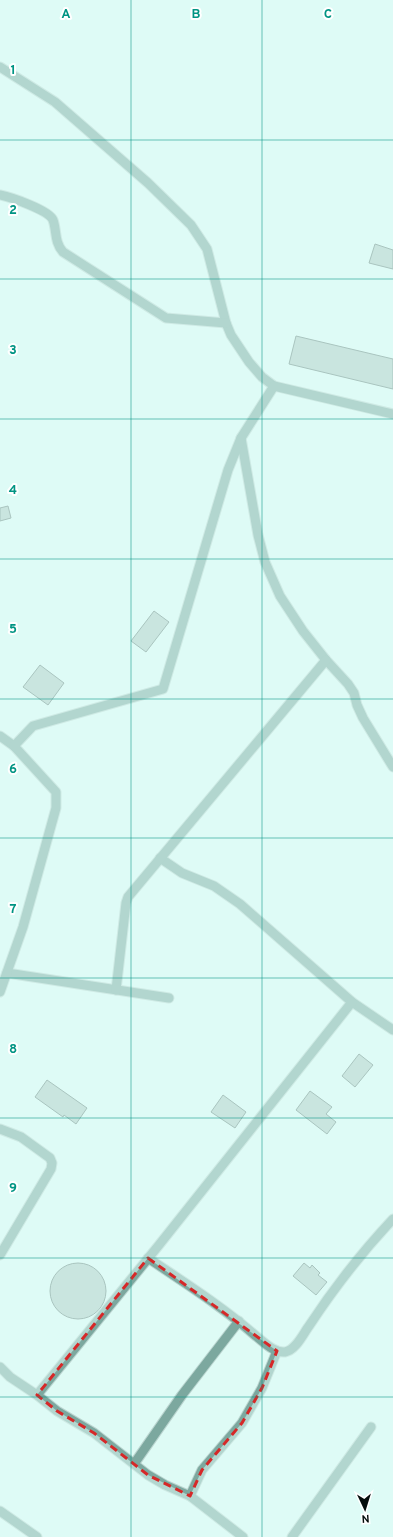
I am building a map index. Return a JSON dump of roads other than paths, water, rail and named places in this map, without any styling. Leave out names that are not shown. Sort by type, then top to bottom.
[{"type":"street","points":[[0,67],[55,102],[148,183],[191,226],[206,249],[226,323],[231,335],[249,362],[262,377],[274,386],[393,414]]},
{"type":"street","points":[[0,195],[29,205],[51,216],[57,242],[63,252],[166,318],[226,323]]},
{"type":"street","points":[[14,746],[33,726],[163,689],[228,470],[241,438],[274,386]]},
{"type":"street","points":[[241,438],[264,562],[280,596],[303,631],[354,693],[363,718],[393,767]]},
{"type":"street","points":[[116,990],[126,903],[128,897],[326,660]]},
{"type":"street","points":[[0,736],[14,746],[56,792],[56,808],[23,927],[0,992]]},
{"type":"street","points":[[160,858],[182,873],[214,886],[240,904],[352,1002],[393,1030]]},
{"type":"street","points":[[7,973],[169,998]]},
{"type":"street","points":[[37,1395],[352,1002]]},
{"type":"street","points":[[0,1129],[21,1137],[50,1158],[52,1163],[51,1169],[0,1255]]},
{"type":"street","points":[[148,1258],[239,1321],[266,1344],[277,1351],[285,1352],[296,1345],[325,1302],[373,1241],[393,1219]]},
{"type":"street","points":[[134,1464],[182,1395],[239,1321]]},
{"type":"street","points":[[190,1496],[202,1470],[242,1423],[262,1388],[277,1351]]},
{"type":"street","points":[[0,1367],[10,1377],[37,1395],[57,1412],[94,1432],[148,1475],[165,1485],[190,1496],[243,1537]]},
{"type":"street","points":[[292,1537],[371,1427]]},
{"type":"street","points":[[0,1511],[37,1537]]}]
